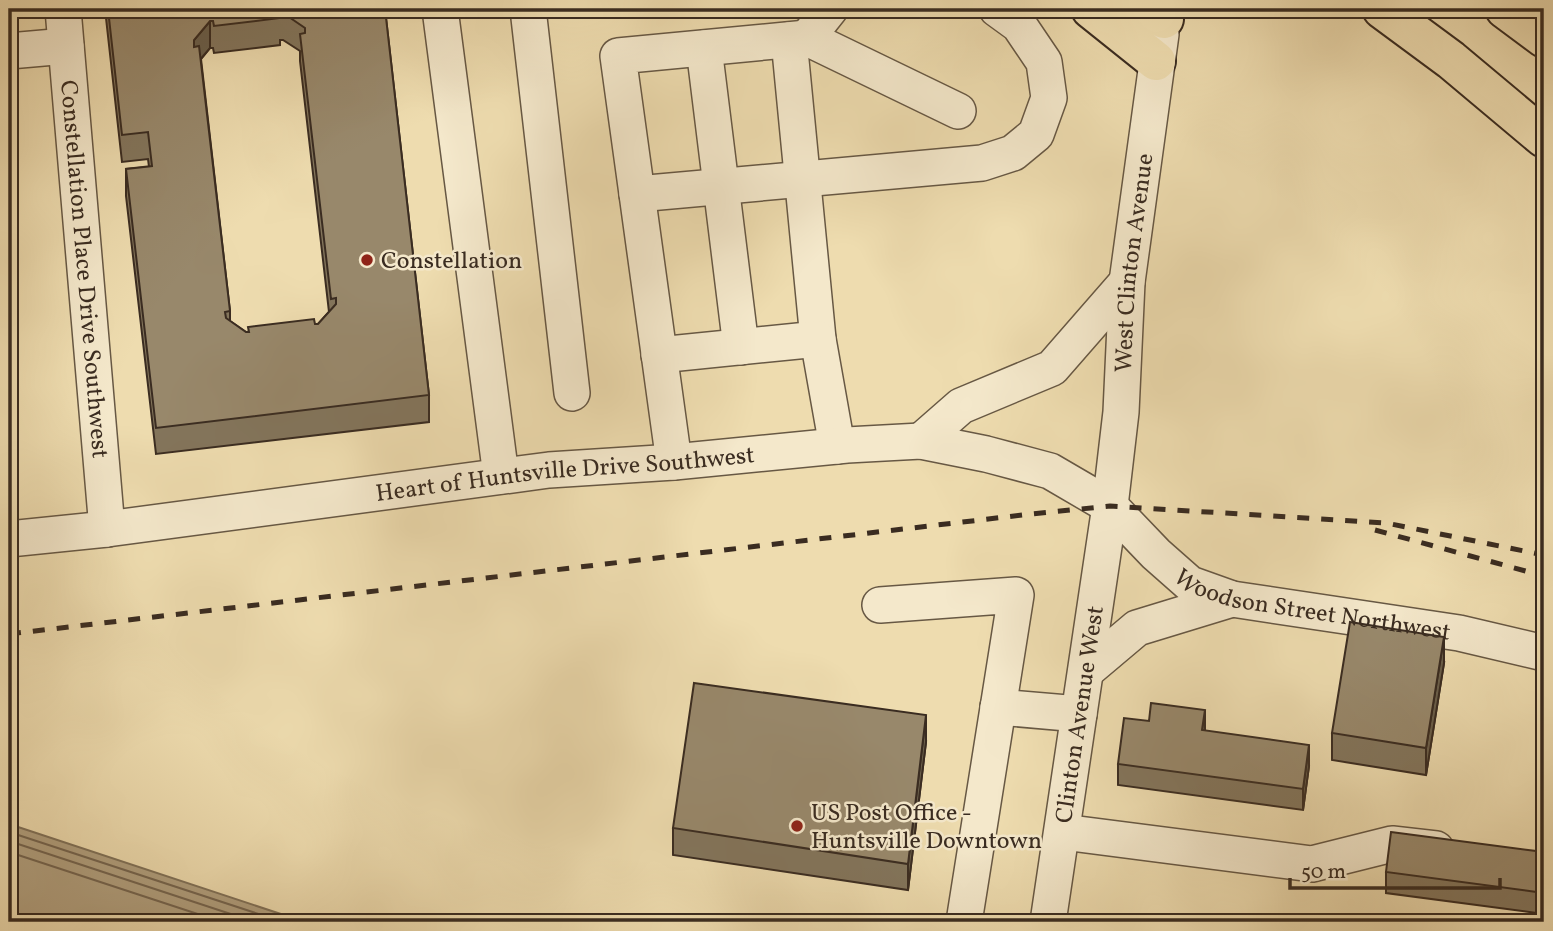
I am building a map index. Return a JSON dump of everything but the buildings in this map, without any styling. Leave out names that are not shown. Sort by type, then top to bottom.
[{"type":"highway","points":[[1091,9],[1156,61]]},
{"type":"highway","points":[[1382,9],[1451,60],[1544,138]]},
{"type":"highway","points":[[1505,9],[1544,38]]},
{"type":"street","name":"Constellation Place Drive Southwest","points":[[63,9],[107,529]]},
{"type":"street","points":[[440,9],[501,476]]},
{"type":"street","points":[[528,9],[572,393]]},
{"type":"street","points":[[830,9],[798,39],[804,179],[818,340],[837,446]]},
{"type":"street","points":[[637,194],[982,163],[1013,153],[1036,134],[1049,98],[1044,62],[1019,25],[997,9]]},
{"type":"street","name":"West Clinton Avenue","points":[[1110,506],[1121,412],[1127,282],[1160,11]]},
{"type":"street","points":[[674,462],[618,57],[798,39],[958,111]]},
{"type":"street","points":[[9,51],[66,46]]},
{"type":"street","points":[[704,48],[741,347]]},
{"type":"street","points":[[921,441],[961,406],[1052,368],[1127,282]]},
{"type":"street","points":[[659,355],[818,340]]},
{"type":"street","name":"Heart of Huntsville Drive Southwest","points":[[9,539],[107,529],[549,470],[921,441],[1050,471],[1110,506]]},
{"type":"street","name":"Woodson Street Northwest","points":[[1110,506],[1156,554],[1190,584],[1232,598],[1459,633],[1544,653]]},
{"type":"street","name":"Clinton Avenue West","points":[[1048,922],[1110,506]]},
{"type":"street","points":[[880,605],[1016,594],[964,922]]},
{"type":"street","points":[[1086,671],[1137,628],[1232,598]]},
{"type":"street","points":[[998,707],[1079,714]]},
{"type":"street","points":[[1063,832],[1312,864],[1392,844],[1472,854]]},
{"type":"water","points":[[9,824],[305,922],[9,922]]},
{"type":"railway","points":[[9,634],[1110,506],[1386,523],[1544,555]]},
{"type":"railway","points":[[1375,530],[1544,576]]},
{"type":"place","name":"Constellation","points":[[367,260]]},
{"type":"place","name":"US Post Office - Huntsville Downtown","points":[[797,826]]}]
